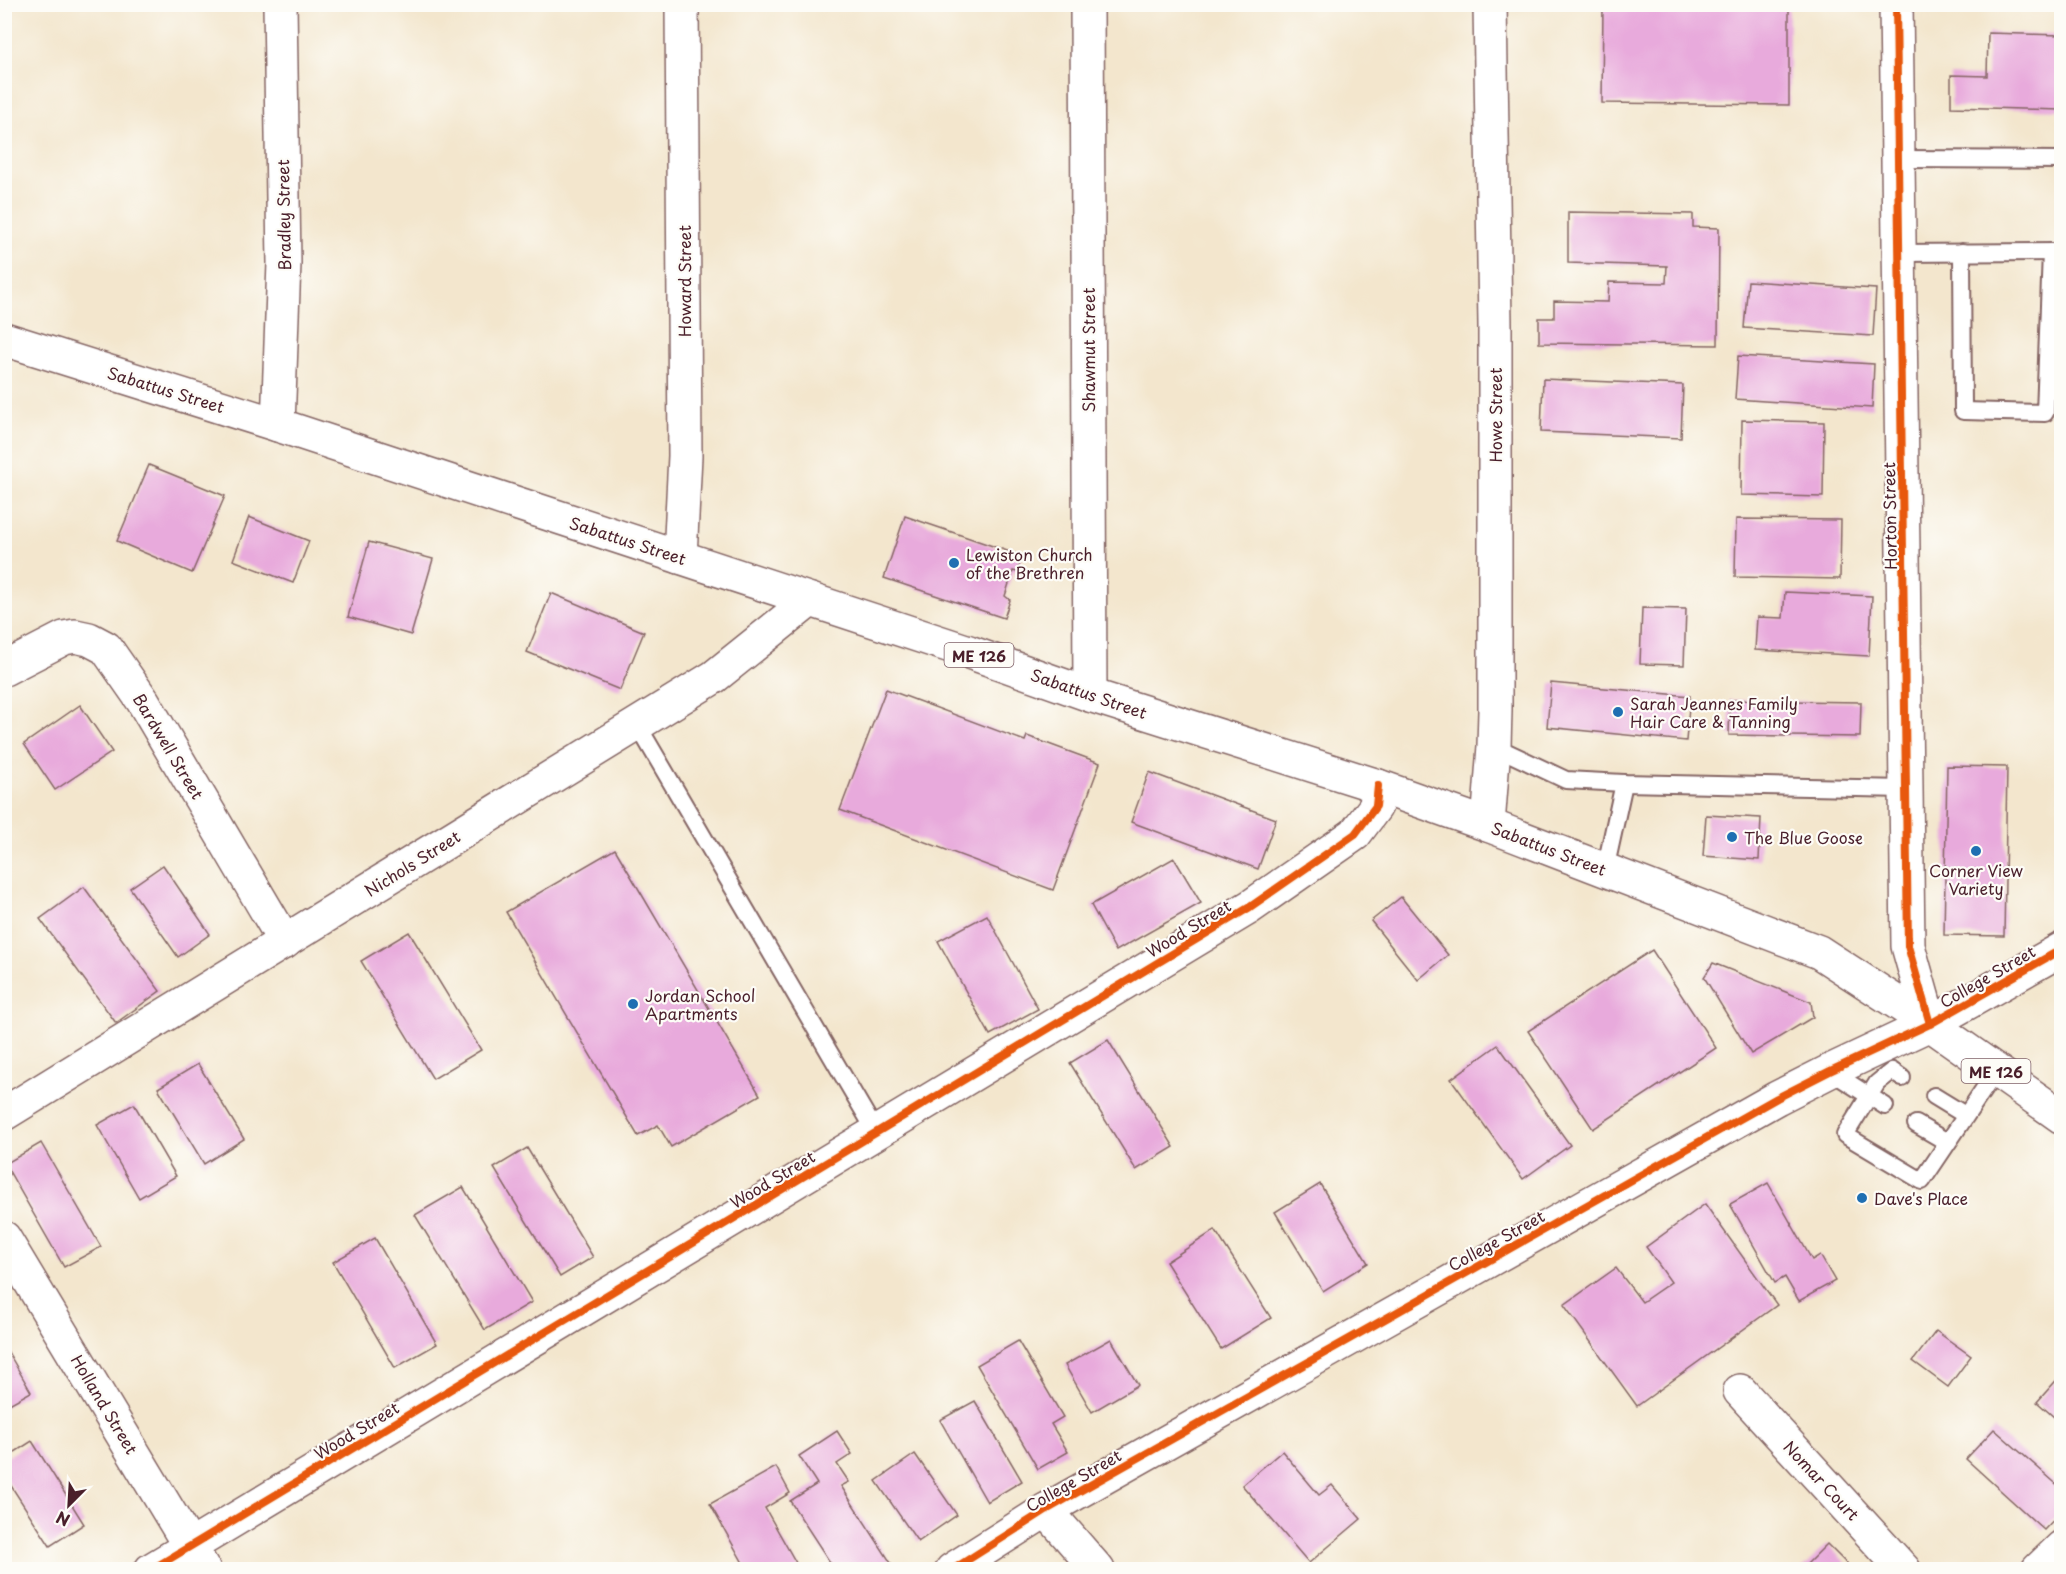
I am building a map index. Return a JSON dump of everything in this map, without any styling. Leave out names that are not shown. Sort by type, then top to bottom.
[{"type":"street","name":"Bradley Street","points":[[278,425],[284,262],[280,4]]},
{"type":"street","name":"Howard Street","points":[[680,556],[685,456],[682,4]]},
{"type":"street","name":"Shawmut Street","points":[[1086,4],[1090,695]]},
{"type":"street","name":"Howe Street","points":[[1488,825],[1494,746],[1495,325],[1490,4]]},
{"type":"street","name":"Horton Street","points":[[1896,4],[1908,946],[1930,1024]]},
{"type":"street","name":"Sabattus Street","points":[[4,339],[278,425],[680,556],[969,652],[1090,695],[1378,786],[1488,825],[1819,952],[1930,1024],[2061,1117]]},
{"type":"street","name":"Nichols Street","points":[[4,1114],[714,677],[810,600]]},
{"type":"street","name":"Bardwell Street","points":[[4,669],[64,638],[75,636],[89,639],[106,648],[143,701],[285,942]]},
{"type":"street","name":"Wood Street","points":[[151,1569],[197,1558],[876,1132],[1250,907],[1356,834],[1376,806],[1378,786]]},
{"type":"street","name":"College Street","points":[[952,1569],[1046,1510],[1727,1126],[1830,1071],[1930,1024],[2061,950]]},
{"type":"street","name":"Holland Street","points":[[4,1239],[197,1558]]},
{"type":"street","name":"Nomar Court","points":[[1740,1391],[1904,1569]]},
{"type":"street","points":[[1046,1510],[1098,1569]]},
{"type":"street","points":[[2038,1569],[2061,1547]]},
{"type":"lane","points":[[1897,159],[2061,160]]},
{"type":"lane","points":[[1898,253],[1962,252],[2056,252],[2045,413],[1963,411],[1962,252]]},
{"type":"lane","points":[[637,724],[876,1132]]},
{"type":"lane","points":[[1494,746],[1566,780],[1906,789]]},
{"type":"lane","points":[[1605,870],[1624,783]]},
{"type":"lane","points":[[1830,1071],[1885,1106]]},
{"type":"lane","points":[[1902,1077],[1892,1071],[1877,1083],[1845,1135],[1922,1181],[1996,1071]]},
{"type":"lane","points":[[1934,1096],[1965,1115]]},
{"type":"lane","points":[[1916,1124],[1947,1142]]},
{"type":"building","points":[[1603,4],[1789,4],[1789,105],[1602,103]]},
{"type":"building","points":[[1988,33],[2062,35],[2062,110],[1951,107],[1951,75],[1987,76]]},
{"type":"building","points":[[1568,212],[1693,214],[1693,227],[1719,228],[1718,345],[1539,343],[1539,318],[1554,318],[1554,301],[1608,302],[1609,282],[1666,283],[1667,266],[1568,263]]},
{"type":"building","points":[[1748,281],[1876,289],[1873,336],[1744,328]]},
{"type":"building","points":[[1738,356],[1874,364],[1872,408],[1735,399]]},
{"type":"building","points":[[1543,379],[1683,385],[1681,438],[1541,432]]},
{"type":"building","points":[[1742,420],[1824,422],[1823,497],[1741,495]]},
{"type":"building","points":[[149,465],[225,496],[192,573],[117,541]]},
{"type":"building","name":"Lewiston Church of the Brethren","points":[[905,516],[1022,556],[1017,572],[1013,571],[1005,596],[1010,600],[1004,618],[884,578]]},
{"type":"building","points":[[249,517],[309,541],[293,583],[233,560]]},
{"type":"building","points":[[1736,519],[1841,520],[1840,579],[1735,577]]},
{"type":"building","points":[[369,542],[433,559],[411,635],[348,617]]},
{"type":"building","points":[[1785,592],[1872,596],[1869,656],[1755,650],[1757,617],[1783,618]]},
{"type":"building","points":[[551,593],[644,632],[620,690],[527,652]]},
{"type":"building","points":[[1642,608],[1686,609],[1684,665],[1640,664]]},
{"type":"building","name":"Sarah Jeannes Family Hair Care & Tanning","points":[[1551,683],[1690,696],[1686,741],[1547,727]]},
{"type":"building","points":[[886,689],[1025,741],[1027,736],[1100,763],[1053,890],[840,810]]},
{"type":"building","points":[[1730,700],[1861,702],[1860,737],[1729,735]]},
{"type":"building","points":[[80,705],[112,752],[55,790],[24,744]]},
{"type":"building","name":"Corner View Variety","points":[[1947,766],[2007,767],[2004,936],[1944,935]]},
{"type":"building","points":[[1149,772],[1276,819],[1258,869],[1131,822]]},
{"type":"building","name":"The Blue Goose","points":[[1706,815],[1761,818],[1759,860],[1703,856]]},
{"type":"building","name":"Jordan School Apartments","points":[[615,849],[760,1095],[671,1147],[658,1125],[638,1136],[506,912]]},
{"type":"building","points":[[1174,858],[1201,903],[1116,951],[1091,905]]},
{"type":"building","points":[[163,865],[210,934],[178,957],[130,888]]},
{"type":"building","points":[[84,887],[160,991],[116,1023],[40,919]]},
{"type":"building","points":[[1401,897],[1448,955],[1418,980],[1371,921]]},
{"type":"building","points":[[987,915],[1038,1009],[990,1035],[938,941]]},
{"type":"building","points":[[409,932],[481,1050],[433,1079],[361,961]]},
{"type":"building","points":[[1652,950],[1716,1048],[1593,1129],[1528,1031]]},
{"type":"building","points":[[1713,963],[1811,1002],[1813,1017],[1751,1054],[1704,977]]},
{"type":"building","points":[[1108,1040],[1174,1147],[1136,1170],[1070,1063]]},
{"type":"building","points":[[1498,1045],[1570,1145],[1523,1179],[1451,1079]]},
{"type":"building","points":[[198,1064],[244,1139],[204,1164],[158,1088]]},
{"type":"building","points":[[134,1104],[176,1176],[139,1198],[97,1125]]},
{"type":"building","points":[[41,1143],[101,1247],[64,1267],[5,1164]]},
{"type":"building","points":[[527,1148],[593,1257],[560,1277],[494,1168]]},
{"type":"building","points":[[1768,1183],[1812,1260],[1820,1255],[1835,1281],[1799,1301],[1785,1277],[1775,1283],[1730,1204]]},
{"type":"building","points":[[1320,1184],[1368,1263],[1323,1291],[1275,1212]]},
{"type":"building","points":[[463,1187],[532,1302],[485,1330],[415,1215]]},
{"type":"building","points":[[1705,1204],[1777,1305],[1637,1406],[1564,1305],[1616,1268],[1642,1302],[1671,1282],[1646,1247]]},
{"type":"building","points":[[1215,1230],[1271,1318],[1221,1349],[1166,1262]]},
{"type":"building","points":[[375,1238],[437,1344],[395,1368],[333,1262]]},
{"type":"building","points":[[1936,1331],[1971,1356],[1948,1387],[1913,1361]]},
{"type":"building","points":[[1111,1339],[1138,1385],[1092,1412],[1065,1365]]},
{"type":"building","points":[[1018,1341],[1063,1417],[1051,1424],[1068,1452],[1038,1469],[977,1365]]},
{"type":"building","points":[[4,1345],[31,1392],[4,1407]]},
{"type":"building","points":[[2062,1374],[2062,1424],[2037,1402]]},
{"type":"building","points":[[975,1401],[1022,1481],[987,1502],[940,1420]]},
{"type":"building","points":[[1994,1429],[2062,1489],[2062,1511],[2044,1530],[1966,1459]]},
{"type":"building","points":[[837,1431],[852,1454],[837,1464],[849,1482],[841,1486],[893,1566],[888,1570],[835,1570],[790,1501],[817,1484],[799,1456]]},
{"type":"building","points":[[32,1441],[84,1524],[50,1546],[4,1475],[4,1459]]},
{"type":"building","points":[[1282,1451],[1319,1495],[1332,1485],[1361,1519],[1309,1563],[1242,1485]]},
{"type":"building","points":[[915,1454],[957,1515],[918,1542],[876,1481]]},
{"type":"building","points":[[776,1467],[790,1493],[765,1508],[800,1570],[747,1570],[710,1504]]},
{"type":"building","points":[[1827,1544],[1853,1570],[1801,1570]]},
{"type":"cycle path","points":[[1896,4],[1908,946],[1930,1024]]},
{"type":"cycle path","points":[[151,1570],[1250,907],[1355,834],[1376,806],[1378,786]]},
{"type":"cycle path","points":[[952,1570],[1046,1510],[1777,1098],[1930,1024],[2062,949]]},
{"type":"place","name":"Lewiston Church of the Brethren","points":[[954,563]]},
{"type":"place","name":"Sarah Jeannes Family Hair Care & Tanning","points":[[1618,712]]},
{"type":"place","name":"The Blue Goose","points":[[1732,837]]},
{"type":"place","name":"Corner View Variety","points":[[1976,851]]},
{"type":"place","name":"Jordan School Apartments","points":[[633,1004]]},
{"type":"place","name":"Dave's Place","points":[[1862,1198]]}]
